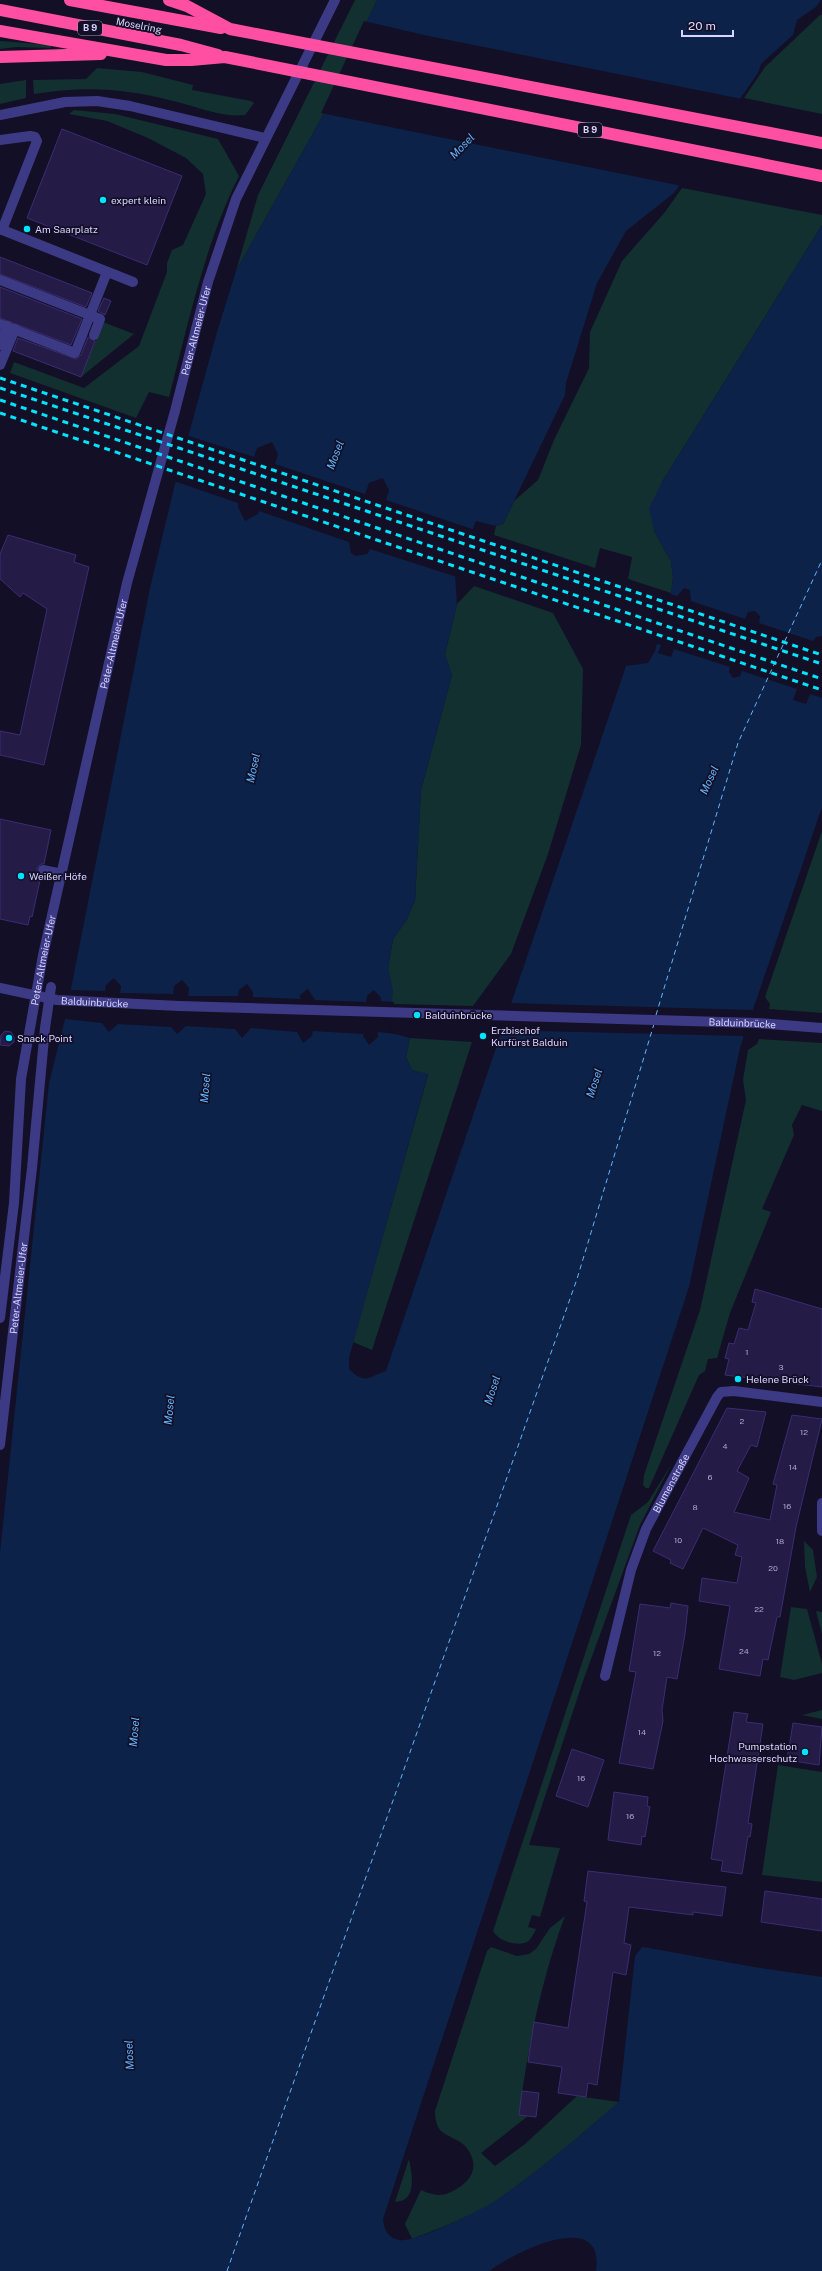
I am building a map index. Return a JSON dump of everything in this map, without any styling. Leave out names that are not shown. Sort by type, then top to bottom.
[{"type":"highway","name":"Moselring","points":[[70,0],[184,22],[230,29]]},
{"type":"highway","points":[[169,0],[187,6],[230,29]]},
{"type":"highway","name":"Moselring","points":[[0,10],[181,45],[225,57]]},
{"type":"highway","name":"B 9","points":[[230,29],[822,143]]},
{"type":"highway","points":[[0,31],[124,54],[177,61],[225,57]]},
{"type":"highway","points":[[0,57],[124,54]]},
{"type":"highway","name":"B 9","points":[[225,57],[822,176]]},
{"type":"street","name":"Peter-Altmeier-Ufer","points":[[0,1318],[14,1203],[22,1079],[44,955],[126,583],[175,411],[208,282],[236,199],[265,138],[335,0]]},
{"type":"street","points":[[0,115],[65,102],[97,101],[130,106],[265,138]]},
{"type":"street","points":[[0,140],[30,136],[35,137],[37,141],[1,230],[133,282]]},
{"type":"street","points":[[7,326],[76,353],[107,272]]},
{"type":"street","points":[[0,280],[100,319],[94,335]]},
{"type":"street","points":[[0,345],[7,326]]},
{"type":"street","points":[[0,365],[7,326]]},
{"type":"street","points":[[43,870],[62,874]]},
{"type":"street","name":"Peter-Altmeier-Ufer","points":[[0,1445],[32,1168],[45,1028],[51,987]]},
{"type":"street","name":"Balduinbrücke","points":[[0,988],[57,1000],[179,1006],[757,1022],[822,1028]]},
{"type":"street","name":"Blumenstraße","points":[[605,1676],[631,1570],[646,1529],[717,1397],[721,1392],[734,1391],[822,1402]]},
{"type":"street","points":[[822,1503],[822,1531]]},
{"type":"green space","points":[[355,0],[377,0],[321,119],[236,271],[258,195]]},
{"type":"green space","points":[[820,15],[822,15],[822,114],[744,98],[765,67]]},
{"type":"green space","points":[[0,41],[51,45],[51,48],[17,47],[0,49]]},
{"type":"green space","points":[[97,68],[142,72],[193,85],[192,90],[251,101],[254,103],[245,115],[227,115],[182,103],[121,91],[88,89],[53,91],[34,94],[33,80],[86,79]]},
{"type":"green space","points":[[26,80],[26,98],[0,104],[0,84]]},
{"type":"green space","points":[[74,110],[115,114],[218,139],[239,176],[216,229],[207,256],[169,397],[149,392],[136,418],[10,373],[14,362],[84,388],[139,346],[167,272],[167,263],[172,250],[183,245],[206,194],[203,174],[186,158],[148,138],[107,121],[69,114]]},
{"type":"green space","points":[[682,188],[822,215],[822,225],[662,482],[654,531],[671,561],[673,578],[671,593],[628,579],[632,557],[600,548],[595,568],[494,535],[496,526],[503,524],[514,501],[538,480],[554,440],[589,368],[590,332],[622,261],[665,212]]},
{"type":"green space","points":[[103,322],[134,334],[81,377]]},
{"type":"green space","points":[[474,586],[553,613],[583,669],[581,745],[548,854],[511,954],[473,1006],[392,1004],[388,968],[393,939],[407,919],[415,900],[421,790],[452,675],[445,654],[457,604]]},
{"type":"green space","points":[[822,831],[822,1013],[769,1009],[770,1004],[765,997]]},
{"type":"green space","points":[[410,1038],[472,1042],[372,1350],[353,1342],[428,1075],[412,1070],[406,1057]]},
{"type":"green space","points":[[759,1039],[822,1043],[822,1111],[802,1105],[792,1125],[794,1135],[762,1209],[771,1212],[730,1313],[717,1358],[708,1359],[705,1371],[699,1375],[649,1488],[646,1488],[643,1485],[644,1475],[700,1310],[746,1100],[743,1080],[748,1050],[757,1044]]},
{"type":"green space","points":[[672,1463],[640,1525],[583,1681],[529,1845],[560,1848],[540,1917],[532,1915],[528,1927],[536,1929],[527,1942],[518,1944],[508,1942],[499,1938],[493,1931],[631,1515],[648,1502]]},
{"type":"green space","points":[[804,1541],[813,1550],[817,1577],[810,1592],[805,1567]]},
{"type":"green space","points":[[791,1607],[807,1609],[822,1664],[822,1673],[794,1680],[780,1677]]},
{"type":"green space","points":[[816,1611],[822,1612],[822,1634]]},
{"type":"green space","points":[[822,1710],[822,1719],[802,1715]]},
{"type":"green space","points":[[778,1765],[822,1772],[822,1882],[762,1875]]},
{"type":"green space","points":[[565,1916],[542,1989],[531,2039],[519,2114],[528,2116],[481,2153],[495,2166],[525,2144],[577,2096],[619,2102],[529,2177],[488,2206],[445,2226],[412,2239],[405,2224],[421,2190],[436,2195],[447,2194],[464,2184],[472,2173],[473,2160],[470,2153],[465,2146],[439,2129],[435,2111],[487,1951],[491,1947],[517,1956],[529,1954],[536,1949],[550,1928]]},
{"type":"green space","points":[[409,2159],[412,2186],[407,2197],[395,2202]]},
{"type":"water","name":"Mosel","points":[[377,0],[821,0],[816,7],[797,20],[793,35],[761,64],[758,73],[674,193],[626,231],[597,283],[566,383],[565,395],[503,524],[496,526],[476,521],[455,574],[457,604],[445,654],[452,675],[421,790],[415,900],[407,919],[393,939],[388,968],[393,990],[389,1032],[410,1038],[406,1057],[412,1070],[428,1074],[349,1358],[349,1369],[354,1374],[363,1378],[371,1377],[386,1371],[626,666],[648,663],[655,651],[671,593],[673,578],[671,561],[654,531],[649,508],[662,482],[822,225],[822,807],[740,1048],[689,1287],[383,2219],[384,2227],[387,2233],[396,2239],[408,2240],[434,2231],[465,2217],[490,2204],[514,2188],[619,2102],[635,1956],[642,1947],[754,1967],[822,1977],[822,2271],[596,2271],[595,2252],[586,2241],[572,2238],[555,2240],[536,2246],[517,2254],[489,2271],[0,2271],[0,1553],[49,1083],[65,1019],[150,588],[175,484],[217,332],[236,271],[321,119]]},
{"type":"pier","points":[[364,21],[424,35],[742,99],[682,186],[321,113]]},
{"type":"pier","points":[[186,435],[254,457],[257,448],[272,442],[278,454],[275,464],[365,494],[369,483],[383,478],[389,490],[386,500],[475,530],[457,577],[370,549],[367,554],[356,556],[351,553],[349,542],[259,511],[258,514],[245,521],[238,507],[238,503],[174,481]]},
{"type":"pier","points":[[684,588],[690,590],[691,601],[745,619],[748,612],[755,611],[760,616],[759,623],[813,641],[816,637],[822,636],[822,698],[810,694],[806,704],[793,700],[797,689],[742,671],[740,676],[733,678],[729,672],[730,667],[674,649],[671,657],[658,653],[661,645],[655,643],[669,594],[677,596]]},
{"type":"pier","points":[[114,978],[121,986],[120,993],[173,994],[174,986],[182,980],[189,988],[188,996],[238,996],[239,990],[247,984],[253,992],[253,997],[300,999],[300,995],[308,989],[315,1000],[366,1002],[367,996],[374,990],[381,998],[381,1001],[394,1002],[391,1031],[405,1035],[378,1032],[378,1037],[369,1045],[363,1036],[364,1034],[313,1031],[312,1036],[303,1043],[297,1032],[251,1028],[242,1038],[235,1029],[186,1026],[177,1034],[171,1027],[118,1024],[109,1032],[102,1023],[65,1019],[62,1022],[68,987],[70,990],[105,991],[106,985]]},
{"type":"pier","points":[[759,1000],[743,1044],[743,1036],[499,1030],[508,1003],[753,1010],[756,1001]]},
{"type":"building","name":"expert klein","points":[[62,129],[182,176],[147,265],[27,218]]},
{"type":"building","points":[[0,257],[92,293],[86,307],[0,274]]},
{"type":"building","points":[[0,287],[82,319],[71,345],[0,318]]},
{"type":"building","points":[[104,298],[111,301],[105,315],[98,311]]},
{"type":"building","points":[[88,337],[95,341],[81,377],[13,351],[18,338],[76,359],[81,355]]},
{"type":"building","points":[[8,535],[76,555],[74,562],[89,567],[44,765],[0,755],[0,731],[20,735],[47,609],[23,593],[20,597],[0,579],[0,554]]},
{"type":"building","name":"Weißer Höfe","points":[[0,819],[51,830],[44,864],[41,864],[37,868],[37,872],[41,876],[32,917],[30,916],[28,925],[0,919]]},
{"type":"building","points":[[5,1031],[11,1032],[14,1037],[14,1042],[9,1046],[0,1045],[1,1035]]},
{"type":"building","points":[[755,1289],[822,1309],[822,1387],[725,1375],[729,1359],[725,1358],[729,1343],[734,1344],[739,1328],[748,1330],[756,1303],[752,1302]]},
{"type":"building","points":[[727,1408],[766,1412],[757,1447],[751,1445],[737,1471],[749,1478],[734,1512],[770,1520],[777,1485],[773,1484],[792,1415],[822,1419],[796,1527],[780,1617],[777,1617],[768,1660],[763,1659],[760,1676],[719,1669],[730,1606],[699,1601],[702,1578],[737,1583],[742,1557],[735,1555],[738,1545],[703,1528],[683,1569],[670,1563],[671,1560],[653,1551]]},
{"type":"building","points":[[671,1603],[688,1606],[685,1634],[677,1679],[667,1677],[662,1710],[663,1721],[653,1769],[619,1763],[636,1672],[629,1671],[640,1604],[670,1608]]},
{"type":"building","points":[[734,1712],[748,1714],[746,1722],[763,1724],[748,1823],[752,1824],[750,1837],[748,1836],[742,1874],[721,1871],[723,1861],[711,1859]]},
{"type":"building","name":"Pumpstation Hochwasserschutz","points":[[793,1723],[822,1727],[819,1765],[787,1760]]},
{"type":"building","points":[[572,1749],[604,1760],[588,1807],[556,1796]]},
{"type":"building","points":[[614,1792],[648,1797],[647,1806],[650,1807],[645,1837],[642,1836],[641,1845],[608,1840]]},
{"type":"building","points":[[588,1871],[726,1887],[722,1916],[693,1912],[693,1915],[629,1907],[624,1943],[631,1945],[626,1975],[613,1972],[597,2085],[588,2083],[586,2097],[558,2093],[562,2067],[528,2062],[534,2022],[568,2028],[587,1902],[584,1901]]},
{"type":"building","points":[[765,1891],[822,1899],[822,1931],[761,1922]]},
{"type":"building","points":[[522,2091],[539,2093],[536,2117],[519,2115]]},
{"type":"ferry route","points":[[656,1015],[738,743],[822,560]]},
{"type":"ferry route","points":[[227,2271],[577,1279],[654,1024]]},
{"type":"railway","points":[[0,378],[822,655]]},
{"type":"railway","points":[[0,388],[822,664]]},
{"type":"railway","points":[[0,400],[822,679]]},
{"type":"railway","points":[[0,413],[822,690]]},
{"type":"place","name":"expert klein","points":[[103,200]]},
{"type":"place","name":"Am Saarplatz","points":[[27,229]]},
{"type":"place","name":"Weißer Höfe","points":[[21,876]]},
{"type":"place","name":"Balduinbrücke","points":[[417,1015]]},
{"type":"place","name":"Erzbischof Kurfürst Balduin","points":[[483,1036]]},
{"type":"place","name":"Snack Point","points":[[9,1038]]},
{"type":"place","name":"Helene Brück","points":[[738,1379]]},
{"type":"place","name":"Pumpstation Hochwasserschutz","points":[[805,1752]]}]
